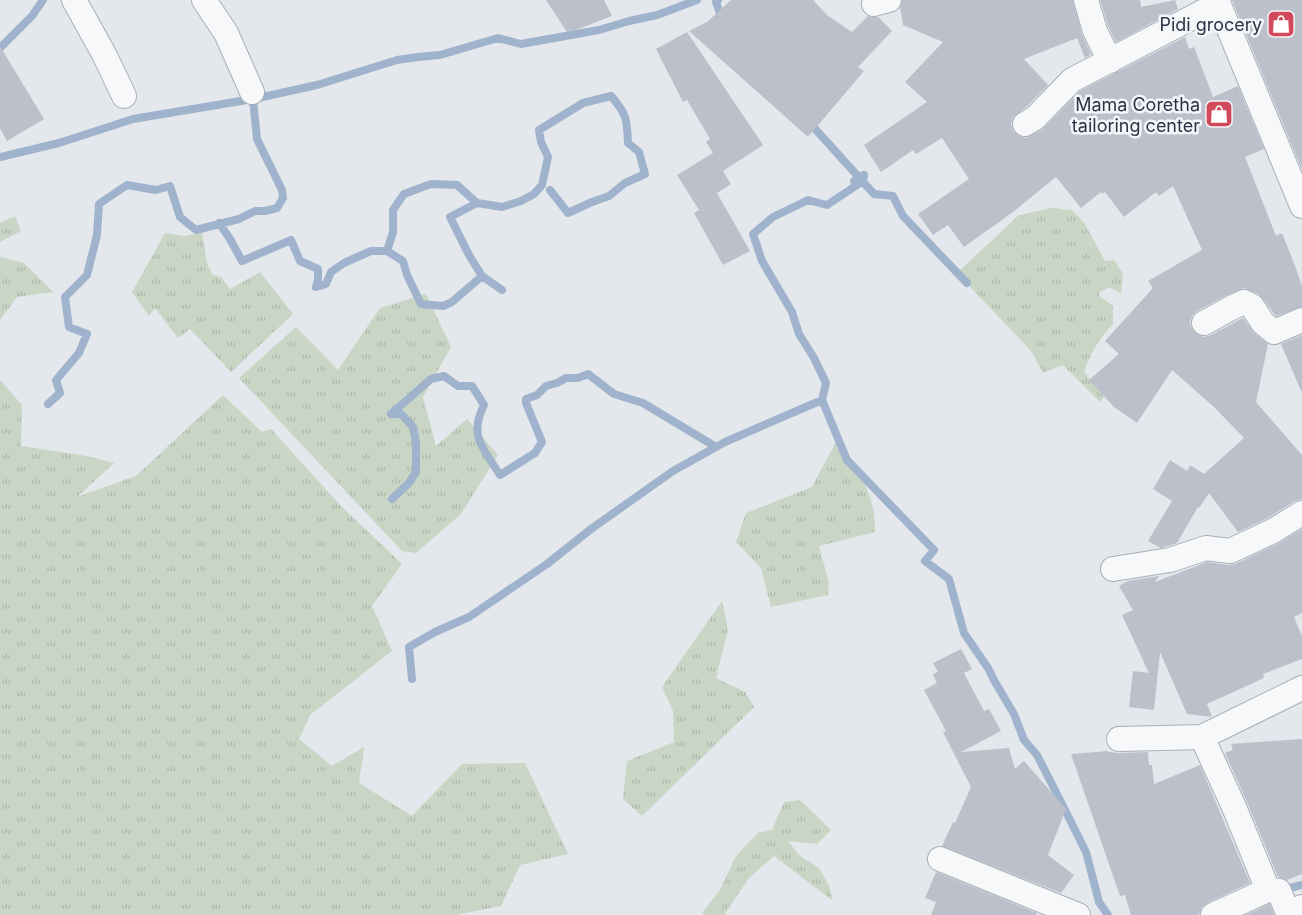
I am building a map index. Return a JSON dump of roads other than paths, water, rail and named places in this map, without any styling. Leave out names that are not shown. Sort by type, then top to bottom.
[{"type":"street","points":[[74,0],[105,56],[124,96]]},
{"type":"street","points":[[204,0],[226,34],[252,92]]},
{"type":"street","points":[[1086,0],[1095,31],[1110,61]]},
{"type":"street","points":[[1025,124],[1035,118],[1072,80],[1217,2],[1302,206]]},
{"type":"street","points":[[1204,323],[1244,302],[1252,306],[1263,323],[1274,332],[1302,320]]},
{"type":"street","points":[[1113,569],[1170,560],[1206,548],[1230,551],[1273,531],[1302,513]]},
{"type":"street","points":[[1119,739],[1202,737],[1302,688]]},
{"type":"street","points":[[1202,737],[1234,807],[1268,890]]},
{"type":"street","points":[[940,859],[1078,915]]},
{"type":"street","points":[[1213,915],[1268,890],[1279,891],[1293,911]]},
{"type":"waterway","points":[[0,48],[32,16],[43,0]]},
{"type":"waterway","points":[[0,157],[59,143],[133,119],[253,99],[317,85],[397,60],[440,55],[498,38],[521,44],[599,30],[657,15],[697,0]]},
{"type":"waterway","points":[[718,0],[716,2],[718,9],[725,18]]},
{"type":"waterway","points":[[387,251],[393,232],[393,210],[404,194],[431,184],[457,185],[477,203],[502,207],[521,201],[534,194],[542,185],[548,157],[541,142],[539,130],[583,103],[611,96],[623,113],[628,143],[639,152],[645,174],[625,183],[609,196],[568,213],[550,190]]},
{"type":"waterway","points":[[48,404],[60,393],[56,380],[79,353],[87,334],[69,327],[65,297],[87,275],[97,235],[99,204],[127,185],[156,190],[170,186],[180,217],[196,230],[239,219],[255,211],[277,208],[283,198],[282,190],[257,139],[253,99]]},
{"type":"waterway","points":[[808,121],[874,194],[893,196],[903,216],[967,283]]},
{"type":"waterway","points":[[861,181],[854,181],[864,175],[863,181],[827,205],[808,200],[773,217],[753,234],[762,261],[792,312],[799,334],[814,358],[826,383],[822,400],[847,460],[934,550],[925,561],[949,579],[964,633],[988,668],[1014,714],[1024,740],[1037,755],[1086,852],[1099,902],[1108,915]]},
{"type":"waterway","points":[[477,203],[450,217],[482,276],[502,290]]},
{"type":"waterway","points":[[219,223],[242,261],[291,240],[300,261],[318,269],[316,287],[326,284],[331,272],[344,263],[371,251],[387,251],[403,261],[407,275],[421,304],[443,306],[452,302],[482,276]]},
{"type":"waterway","points":[[391,414],[431,379],[444,376],[458,386],[472,386],[484,405],[477,426],[480,442],[500,475],[535,453],[542,442],[526,399],[537,395],[546,386],[566,378],[578,378],[588,374],[614,394],[643,403],[716,447]]},
{"type":"waterway","points":[[412,679],[409,647],[435,632],[469,617],[547,564],[591,529],[673,471],[725,442],[822,400]]},
{"type":"waterway","points":[[391,414],[401,414],[413,427],[416,443],[416,472],[409,483],[392,499]]},
{"type":"waterway","points":[[1282,890],[1302,885]]},
{"type":"place","name":"Pidi grocery","points":[[1281,24]]},
{"type":"place","name":"Mama Coretha tailoring center","points":[[1219,114]]}]
